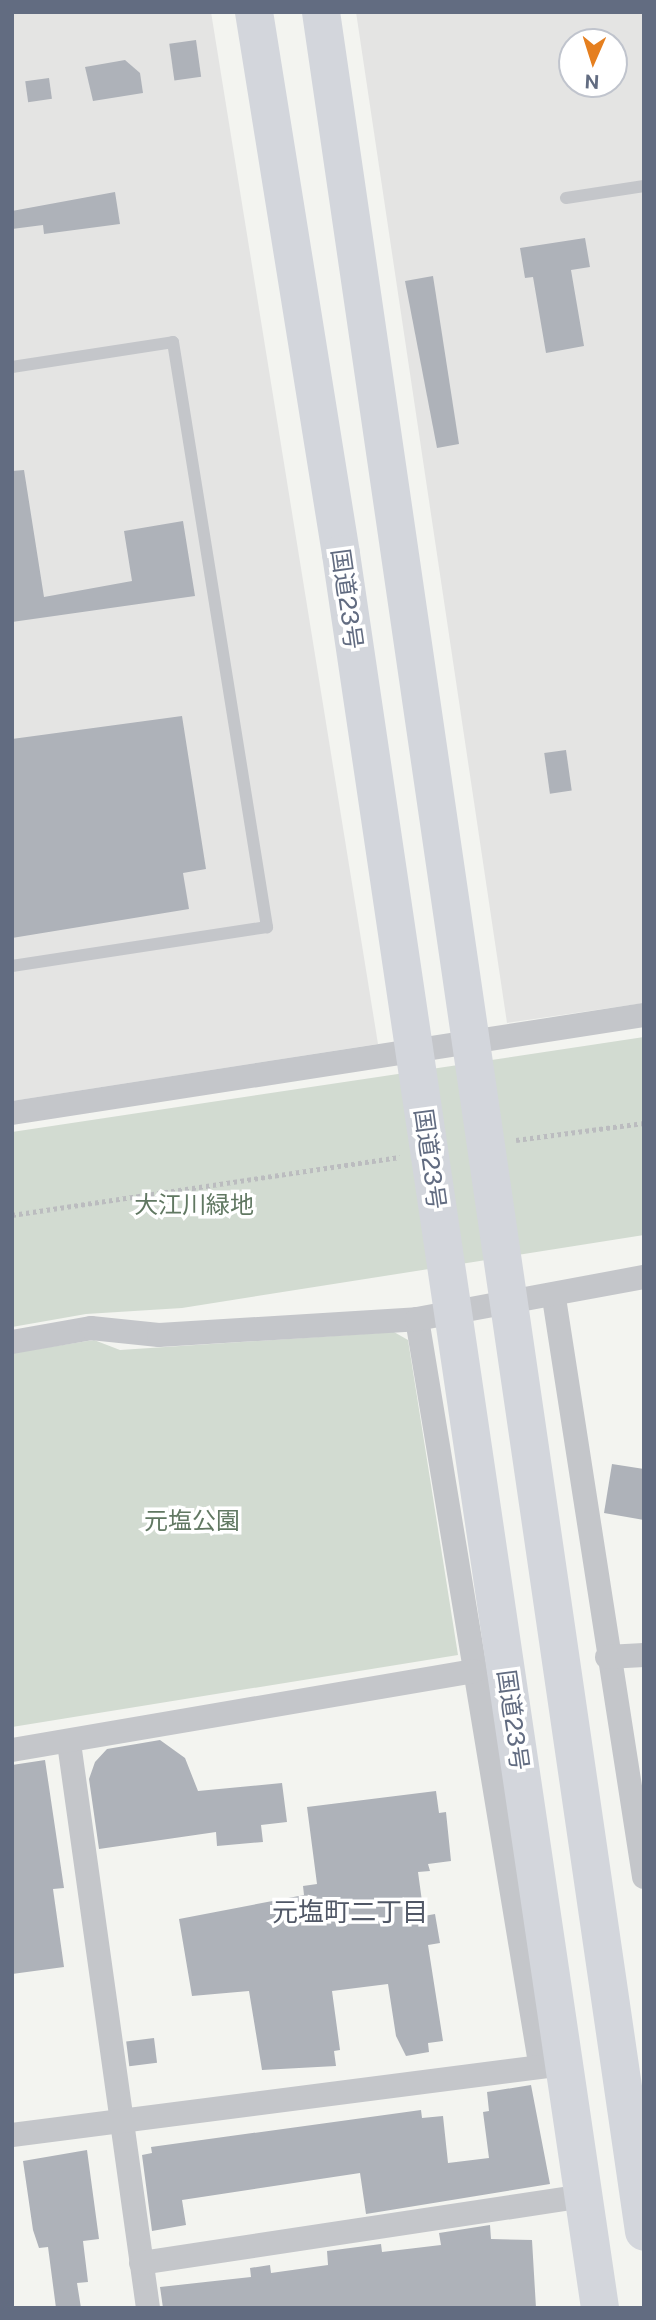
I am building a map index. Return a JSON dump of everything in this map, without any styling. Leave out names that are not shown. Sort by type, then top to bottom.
[{"type":"highway","name":"国道23号","points":[[254,12],[341,554],[554,2054],[583,2196],[600,2308]]},
{"type":"highway","points":[[321,12],[403,551],[613,2027],[635,2106],[644,2232]]},
{"type":"street","points":[[12,1112],[644,1015]]},
{"type":"street","points":[[12,1342],[91,1328],[159,1335],[417,1319],[554,1298],[644,1277]]},
{"type":"street","points":[[554,1298],[607,1657],[644,1877]]},
{"type":"street","points":[[12,2135],[554,2054],[473,1671],[417,1319]]},
{"type":"street","points":[[607,1657],[644,1655]]},
{"type":"street","points":[[12,1750],[69,1743],[473,1671]]},
{"type":"street","points":[[69,1743],[118,2119],[148,2308]]},
{"type":"street","points":[[141,2263],[583,2196]]},
{"type":"lane","points":[[566,198],[644,186]]},
{"type":"lane","points":[[12,366],[173,342],[267,927],[12,966]]},
{"type":"path","points":[[502,1142],[644,1123]]},
{"type":"path","points":[[12,1215],[407,1156]]},
{"type":"shaded area","points":[[12,12],[211,12],[378,1044],[12,1101]]},
{"type":"shaded area","points":[[356,12],[644,12],[644,1003],[507,1023]]},
{"type":"green space","name":"大江川緑地","points":[[644,1037],[644,1235],[182,1308],[86,1314],[12,1327],[12,1132]]},
{"type":"green space","name":"元塩公園","points":[[394,1332],[408,1340],[458,1655],[12,1727],[12,1353],[94,1340],[120,1350]]},
{"type":"building","points":[[196,40],[201,77],[174,80],[169,44]]},
{"type":"building","points":[[125,60],[140,73],[143,93],[93,101],[85,67]]},
{"type":"building","points":[[49,78],[52,99],[28,102],[25,81]]},
{"type":"building","points":[[115,192],[120,224],[44,234],[43,225],[12,229],[12,211]]},
{"type":"building","points":[[585,238],[590,267],[571,270],[584,346],[546,353],[533,277],[525,278],[520,248]]},
{"type":"building","points":[[433,276],[459,444],[437,448],[405,281]]},
{"type":"building","points":[[24,470],[44,597],[132,581],[124,531],[183,521],[195,596],[12,622],[12,471]]},
{"type":"building","points":[[182,716],[206,869],[183,873],[189,909],[12,938],[12,739]]},
{"type":"building","points":[[566,750],[572,791],[550,794],[544,753]]},
{"type":"building","points":[[612,1464],[644,1469],[644,1520],[604,1513]]},
{"type":"building","points":[[160,1740],[185,1758],[198,1791],[282,1783],[287,1822],[261,1825],[263,1842],[217,1846],[216,1832],[99,1849],[89,1779],[95,1762],[107,1749]]},
{"type":"building","points":[[45,1760],[64,1888],[53,1889],[64,1967],[12,1974],[12,1765]]},
{"type":"building","points":[[436,1791],[439,1813],[446,1812],[451,1861],[428,1864],[430,1871],[418,1872],[424,1916],[435,1914],[440,1943],[428,1945],[443,2041],[428,2043],[429,2052],[406,2056],[396,2036],[388,1984],[332,1991],[340,2050],[334,2051],[336,2066],[262,2070],[249,1991],[192,1996],[179,1919],[304,1895],[303,1886],[317,1884],[307,1807]]},
{"type":"building","points":[[154,2038],[157,2063],[129,2066],[126,2041]]},
{"type":"building","points":[[531,2085],[550,2184],[366,2214],[360,2173],[182,2200],[186,2225],[152,2231],[142,2155],[152,2153],[151,2147],[421,2110],[422,2118],[443,2116],[448,2163],[489,2158],[483,2112],[489,2111],[487,2092]]},
{"type":"building","points":[[87,2150],[99,2239],[83,2241],[88,2282],[77,2283],[81,2308],[56,2308],[48,2247],[39,2248],[33,2230],[23,2161]]},
{"type":"building","points":[[490,2225],[491,2239],[532,2240],[536,2308],[163,2308],[160,2287],[251,2277],[250,2268],[270,2265],[271,2273],[328,2265],[327,2251],[381,2244],[382,2252],[441,2245],[439,2233]]},
{"type":"district","name":"元塩町二丁目","points":[[350,1912]]}]
